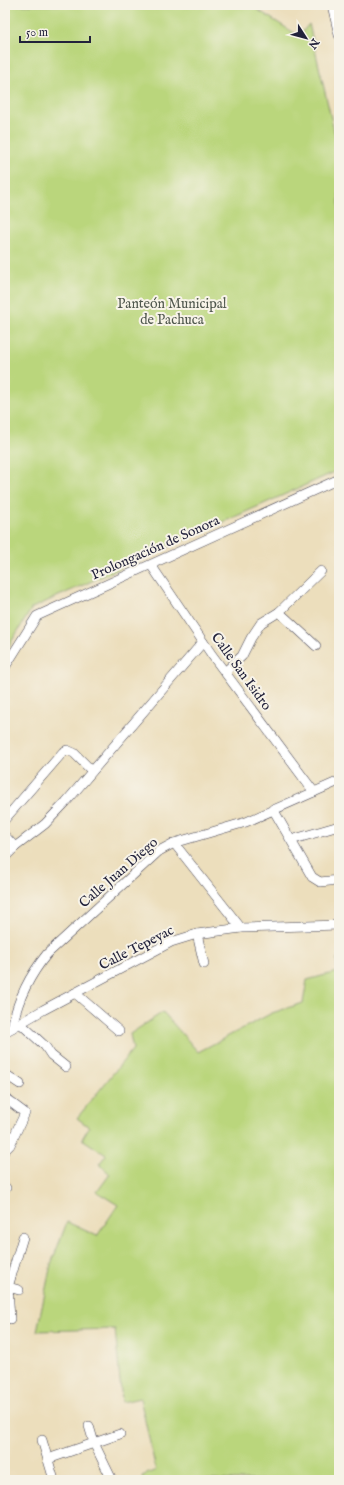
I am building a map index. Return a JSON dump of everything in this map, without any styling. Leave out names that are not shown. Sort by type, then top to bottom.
[{"type":"street","points":[[332,5],[339,35]]},
{"type":"street","name":"Prolongación de Sonora","points":[[5,667],[37,616],[339,479]]},
{"type":"street","name":"Calle San Isidro","points":[[151,565],[212,655],[314,792]]},
{"type":"street","points":[[225,672],[242,656],[261,623],[279,612],[321,570]]},
{"type":"street","points":[[279,612],[316,646]]},
{"type":"street","points":[[5,857],[15,847],[45,824],[66,802],[92,770],[205,644]]},
{"type":"street","points":[[5,820],[63,752],[67,750],[74,752],[92,770]]},
{"type":"street","name":"Calle Juan Diego","points":[[13,1027],[15,1012],[36,968],[47,954],[159,851],[174,843],[246,822],[339,781]]},
{"type":"street","points":[[273,809],[312,877],[320,882],[339,880]]},
{"type":"street","points":[[291,840],[339,826]]},
{"type":"street","points":[[5,836],[15,847]]},
{"type":"street","points":[[174,843],[241,928]]},
{"type":"street","name":"Calle Tepeyac","points":[[13,1027],[171,942],[197,934],[241,928],[339,925]]},
{"type":"street","points":[[197,934],[204,964]]},
{"type":"street","points":[[75,993],[119,1031]]},
{"type":"street","points":[[13,1027],[46,1046],[51,1055],[66,1067]]},
{"type":"street","points":[[5,1074],[20,1084]]},
{"type":"street","points":[[5,1098],[26,1113],[10,1145],[5,1150]]},
{"type":"street","points":[[10,1319],[6,1287],[22,1237]]},
{"type":"street","points":[[6,1287],[19,1290]]},
{"type":"street","points":[[89,1426],[94,1443],[112,1480]]},
{"type":"street","points":[[48,1459],[120,1434]]},
{"type":"street","points":[[42,1440],[54,1480]]},
{"type":"green space","name":"Panteón Municipal de Pachuca","points":[[5,5],[250,5],[299,36],[309,24],[339,152],[339,470],[32,608],[5,652]]},
{"type":"green space","points":[[337,958],[339,958],[339,1480],[143,1480],[142,1476],[156,1470],[140,1398],[122,1402],[115,1329],[37,1331],[51,1264],[67,1222],[97,1236],[118,1205],[97,1192],[110,1174],[99,1164],[106,1155],[82,1139],[89,1127],[77,1118],[133,1049],[130,1034],[163,1012],[198,1052],[272,1013],[303,1003],[307,980],[337,972]]}]
